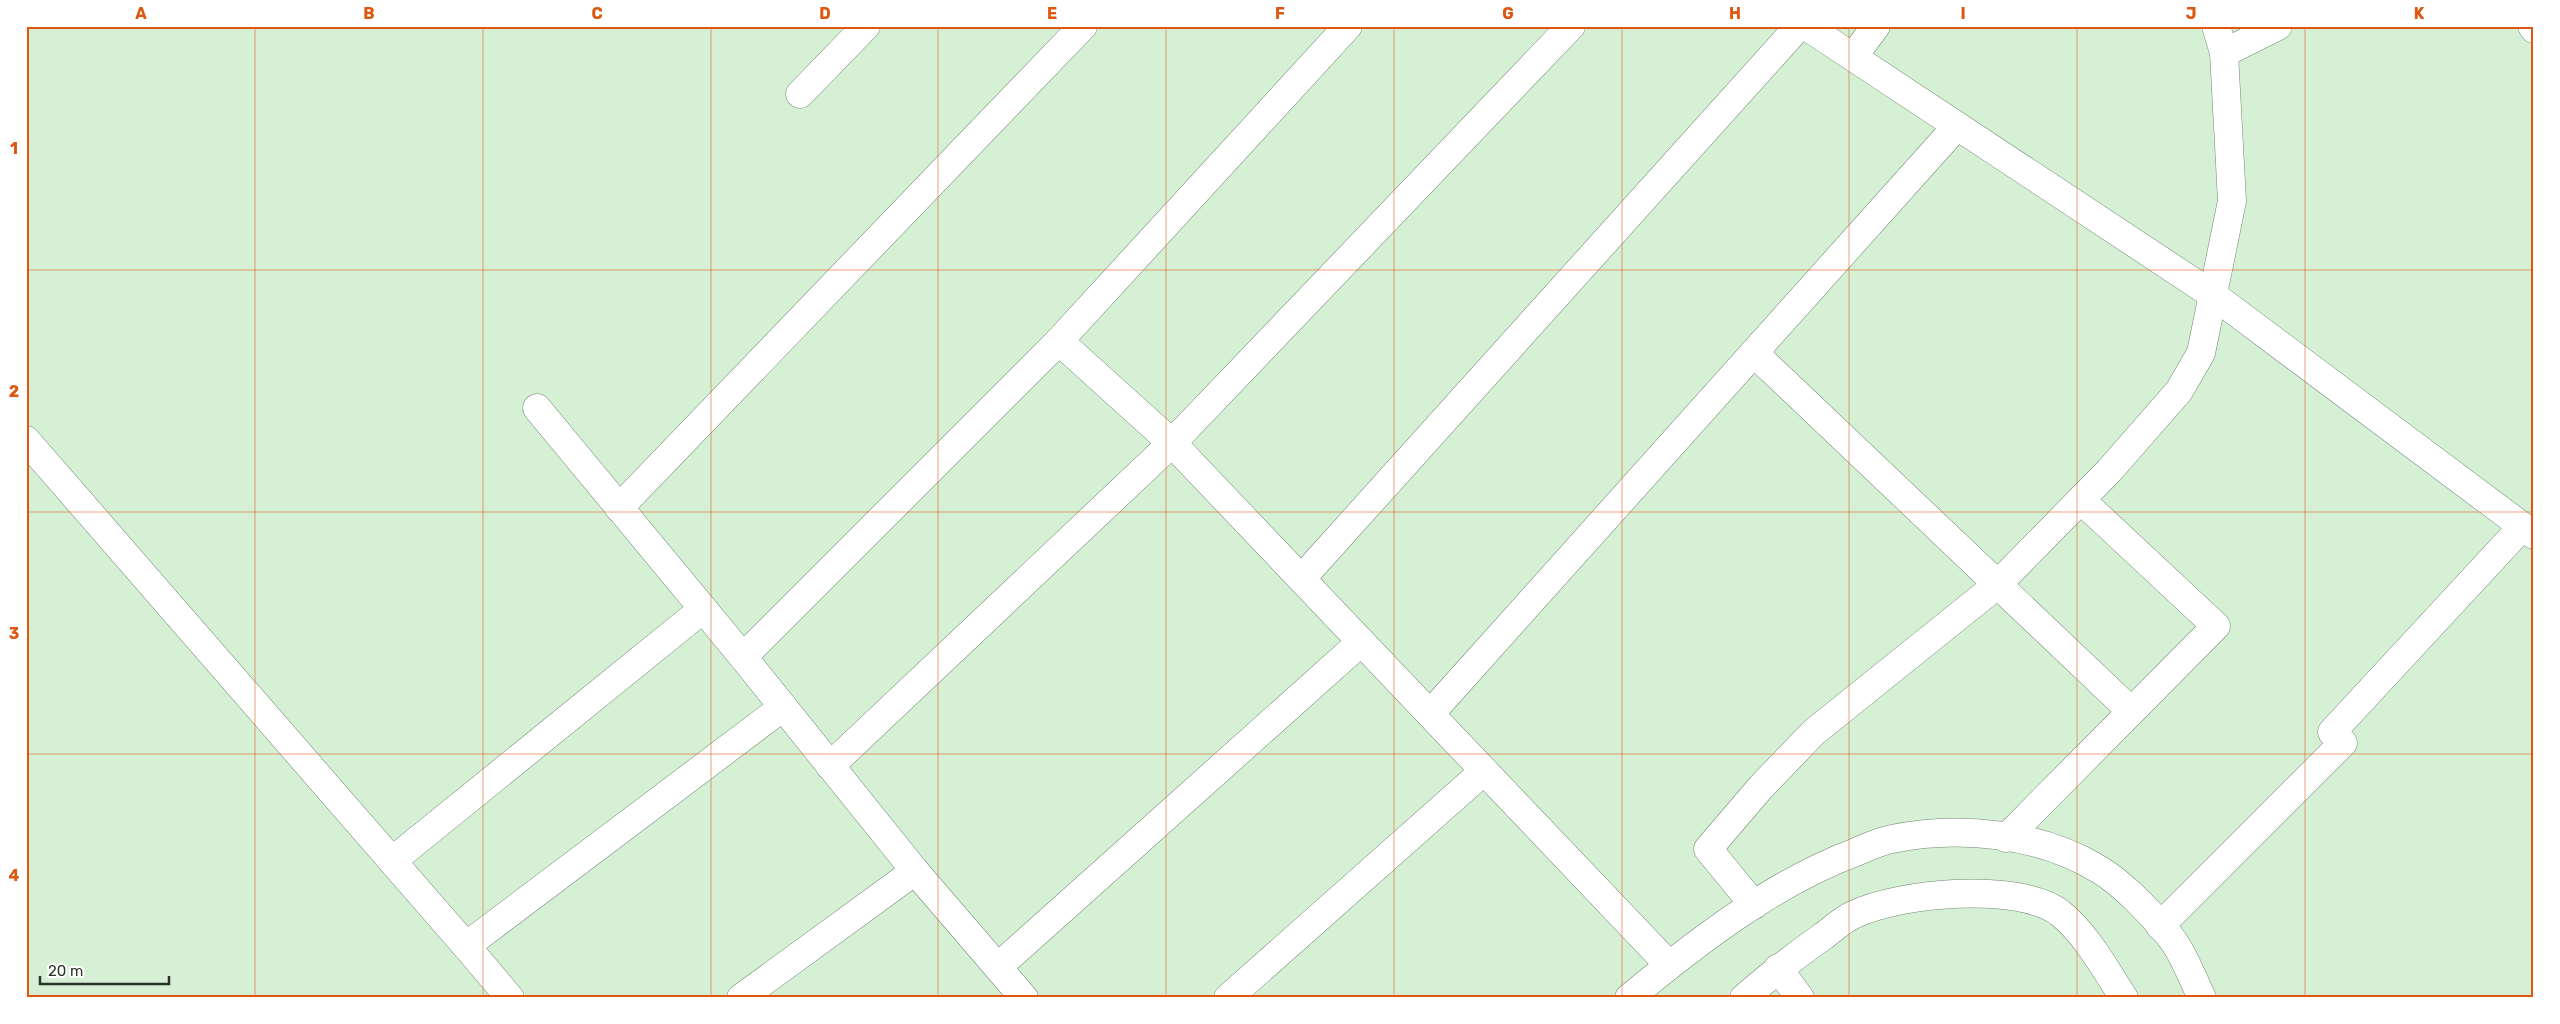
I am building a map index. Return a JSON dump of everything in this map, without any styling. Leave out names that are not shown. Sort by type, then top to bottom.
[{"type":"street","points":[[800,94],[866,26]]},
{"type":"street","points":[[619,508],[1082,26]]},
{"type":"street","points":[[743,657],[1058,341],[1348,26]]},
{"type":"street","points":[[830,766],[1172,443],[1570,26]]},
{"type":"street","points":[[1302,578],[1799,26]]},
{"type":"street","points":[[1806,26],[2213,296],[2528,531],[2332,732],[2343,743],[2160,926]]},
{"type":"street","points":[[1853,57],[1876,26]]},
{"type":"street","points":[[1754,905],[1708,849],[1761,787],[1814,732],[1997,585],[2081,500],[2179,391],[2202,354],[2232,201],[2224,52],[2216,26]]},
{"type":"street","points":[[2224,52],[2278,26]]},
{"type":"street","points":[[1430,714],[1957,126]]},
{"type":"street","points":[[1058,341],[1172,443],[1669,965]]},
{"type":"street","points":[[1754,353],[2131,711]]},
{"type":"street","points":[[537,408],[743,657],[915,871],[998,966],[1016,995]]},
{"type":"street","points":[[26,440],[510,998]]},
{"type":"street","points":[[2006,838],[2216,626],[2081,500]]},
{"type":"street","points":[[392,861],[703,609]]},
{"type":"street","points":[[998,966],[1361,642]]},
{"type":"street","points":[[466,946],[783,707]]},
{"type":"street","points":[[1228,998],[1484,771]]},
{"type":"street","points":[[1629,998],[1669,965],[1754,905],[1827,862],[1891,839],[1956,832],[2006,838],[2053,847],[2100,870],[2139,903],[2169,936],[2202,998]]},
{"type":"street","points":[[741,998],[915,871]]},
{"type":"street","points":[[1744,998],[1778,968],[1852,915],[1897,900],[1988,892],[2027,899],[2059,912],[2084,937],[2124,998]]},
{"type":"street","points":[[1778,968],[1800,998]]}]
